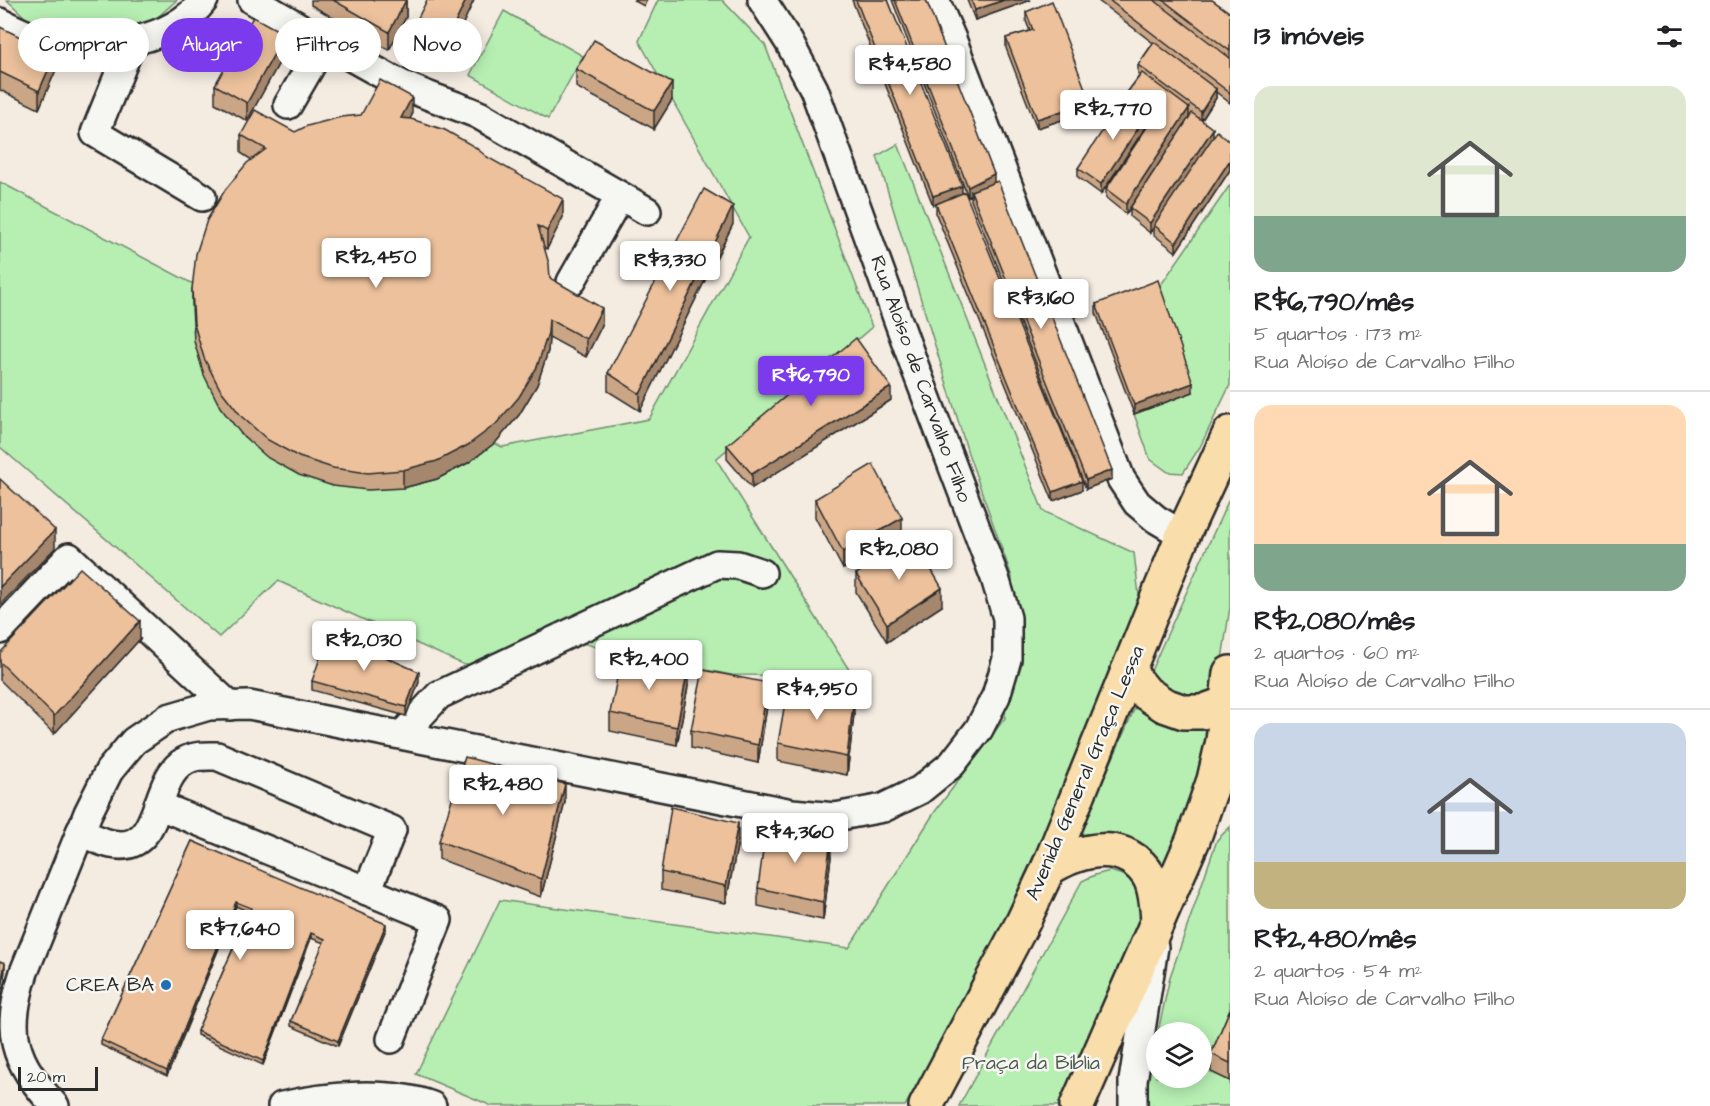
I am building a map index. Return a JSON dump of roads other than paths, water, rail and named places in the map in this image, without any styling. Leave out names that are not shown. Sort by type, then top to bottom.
[{"type":"main road","name":"Avenida General Graça Lessa","points":[[926,1106],[1023,922],[1048,869],[1183,535],[1230,433]]},
{"type":"main road","points":[[1128,671],[1146,693],[1164,705],[1184,712],[1202,712],[1228,688]]},
{"type":"main road","points":[[1077,1106],[1193,840],[1214,780],[1223,741],[1228,688]]},
{"type":"main road","points":[[1048,869],[1071,856],[1088,852],[1108,849],[1128,856],[1151,880],[1158,919]]},
{"type":"street","points":[[149,36],[180,22],[204,0]]},
{"type":"street","points":[[252,0],[284,18]]},
{"type":"street","name":"Rua Aloíso de Carvalho Filho","points":[[38,1100],[15,1042],[13,1019],[16,997],[24,972],[80,832],[109,771],[134,741],[168,718],[209,706],[249,705],[792,813],[835,817],[883,808],[920,790],[952,764],[979,729],[996,696],[1007,658],[1007,618],[995,578],[814,89],[789,42],[762,0]]},
{"type":"street","points":[[935,0],[1121,479],[1137,503],[1156,519],[1183,535]]},
{"type":"street","points":[[0,22],[18,31]]},
{"type":"street","points":[[120,72],[95,133],[202,197]]},
{"type":"street","points":[[288,105],[307,72]]},
{"type":"street","points":[[379,72],[418,93],[479,115],[647,211]]},
{"type":"street","points":[[571,282],[620,196]]},
{"type":"street","points":[[0,630],[69,557],[230,706]]},
{"type":"street","points":[[403,735],[439,695],[717,564],[738,565],[762,573]]},
{"type":"street","points":[[80,832],[111,844],[139,841],[147,831],[171,775],[183,762],[197,756],[217,756],[392,830],[367,891]]},
{"type":"street","points":[[158,805],[438,920],[391,1039]]},
{"type":"street","points":[[1120,1106],[1133,1094],[1158,919]]},
{"type":"street","points":[[282,1106],[342,1097],[384,1096],[432,1106]]},
{"type":"place","name":"CREA BA","points":[[166,985]]},
{"type":"park label","name":"Praça da Bíblia","points":[[1031,1063]]}]
